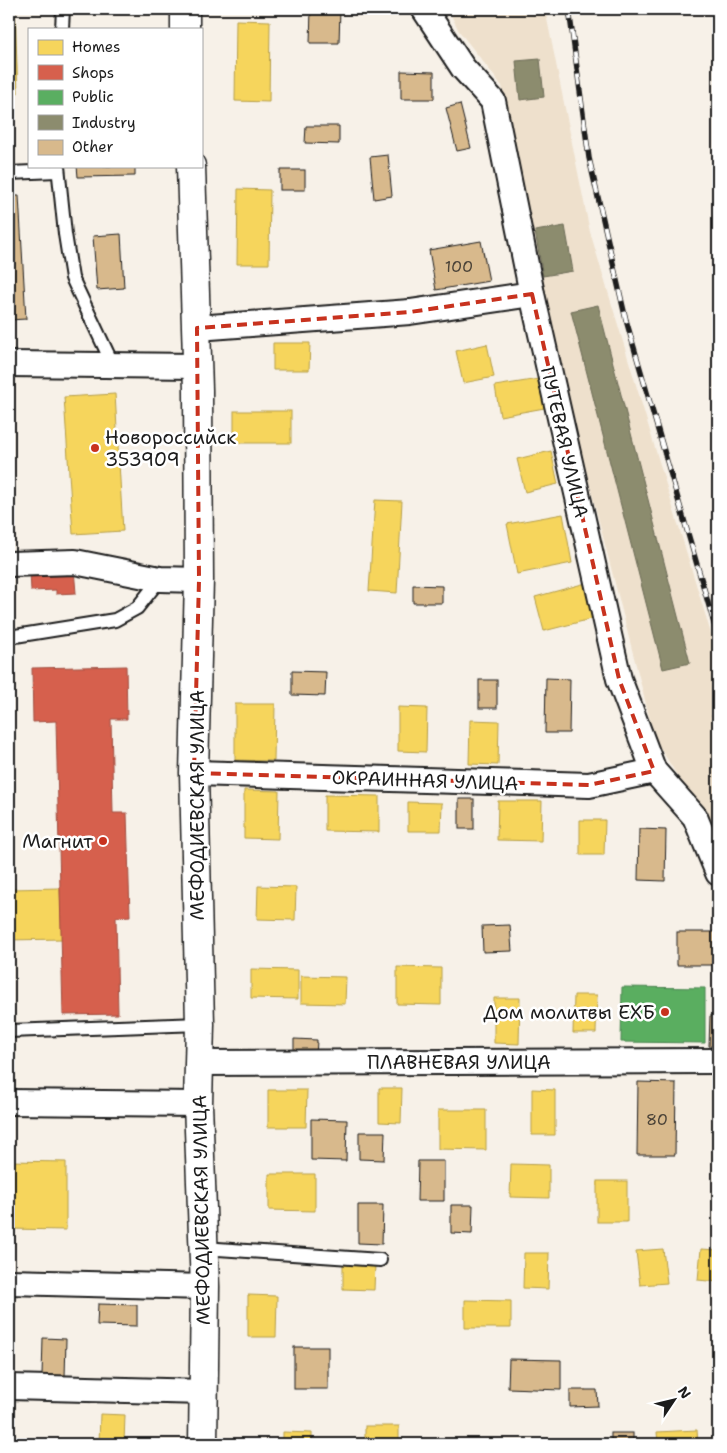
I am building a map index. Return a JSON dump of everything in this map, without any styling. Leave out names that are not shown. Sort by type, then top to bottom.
[{"type":"main road","points":[[184,9],[185,28]]},
{"type":"main road","name":"МЕФОДИЕВСКАЯ УЛИЦА","points":[[191,168],[198,366],[199,580],[194,773],[200,1024],[198,1104],[205,1287],[203,1444]]},
{"type":"street","name":"ПУТЕВАЯ УЛИЦА","points":[[424,9],[463,68],[493,101],[532,294],[619,679],[654,771],[695,817],[718,873]]},
{"type":"street","points":[[197,328],[410,312],[532,294]]},
{"type":"street","points":[[9,364],[198,366]]},
{"type":"street","points":[[9,564],[76,562],[160,579],[199,580]]},
{"type":"street","name":"ОКРАИННАЯ УЛИЦА","points":[[194,773],[589,785],[654,771]]},
{"type":"street","name":"ПЛАВНЕВАЯ УЛИЦА","points":[[199,1063],[718,1061]]},
{"type":"street","points":[[9,1102],[198,1104]]},
{"type":"street","points":[[9,1282],[205,1287]]},
{"type":"street","points":[[9,1387],[204,1392]]},
{"type":"lane","points":[[62,28],[63,9]]},
{"type":"lane","points":[[9,173],[58,169],[72,278],[113,365]]},
{"type":"lane","points":[[9,637],[115,620],[137,608],[160,579]]},
{"type":"lane","points":[[9,1032],[200,1024]]},
{"type":"lane","points":[[203,1248],[380,1260]]},
{"type":"highlighted area","points":[[532,294],[619,679],[654,771],[589,785],[194,773],[199,580],[197,328],[410,312]]},
{"type":"shaded area","points":[[448,9],[545,9],[590,232],[718,657],[718,843],[655,739],[547,319],[502,86],[459,31]]},
{"type":"building: Homes","points":[[9,9],[15,9],[18,93],[9,93]]},
{"type":"building: Homes","points":[[236,20],[270,21],[269,102],[235,101]]},
{"type":"building: Homes","points":[[238,189],[270,190],[269,264],[237,264]]},
{"type":"building: Homes","points":[[273,343],[310,343],[309,370],[273,370]]},
{"type":"building: Homes","points":[[487,344],[494,377],[463,383],[456,351]]},
{"type":"building: Homes","points":[[545,378],[550,407],[500,416],[495,386]]},
{"type":"building: Homes","points":[[115,394],[123,531],[73,534],[64,397]]},
{"type":"building: Homes","points":[[234,411],[291,411],[291,443],[234,443]]},
{"type":"building: Homes","points":[[551,451],[558,484],[525,492],[517,459]]},
{"type":"building: Homes","points":[[375,500],[402,501],[397,593],[369,591]]},
{"type":"building: Homes","points":[[563,514],[572,563],[517,574],[507,524]]},
{"type":"building: Homes","points":[[586,583],[595,618],[544,631],[535,597]]},
{"type":"building: Homes","points":[[235,704],[275,704],[274,761],[235,760]]},
{"type":"building: Homes","points":[[398,707],[427,708],[426,752],[398,751]]},
{"type":"building: Homes","points":[[470,720],[499,721],[498,765],[469,764]]},
{"type":"building: Homes","points":[[244,790],[279,791],[278,839],[244,838]]},
{"type":"building: Homes","points":[[325,795],[379,796],[379,832],[325,831]]},
{"type":"building: Homes","points":[[498,801],[542,801],[541,841],[497,840]]},
{"type":"building: Homes","points":[[408,802],[442,803],[441,831],[408,831]]},
{"type":"building: Homes","points":[[580,820],[605,820],[604,855],[580,855]]},
{"type":"building: Homes","points":[[258,886],[296,887],[295,920],[257,919]]},
{"type":"building: Homes","points":[[60,888],[62,939],[9,940],[9,889]]},
{"type":"building: Homes","points":[[397,967],[441,968],[441,1005],[397,1004]]},
{"type":"building: Homes","points":[[251,969],[298,970],[298,999],[251,998]]},
{"type":"building: Homes","points":[[301,976],[346,977],[345,1004],[301,1003]]},
{"type":"building: Homes","points":[[574,995],[597,995],[596,1033],[573,1033]]},
{"type":"building: Homes","points":[[494,998],[520,998],[519,1044],[494,1043]]},
{"type":"building: Homes","points":[[379,1088],[402,1088],[401,1123],[379,1122]]},
{"type":"building: Homes","points":[[532,1089],[555,1090],[555,1135],[532,1135]]},
{"type":"building: Homes","points":[[268,1090],[307,1090],[306,1127],[268,1127]]},
{"type":"building: Homes","points":[[438,1110],[486,1110],[486,1150],[438,1149]]},
{"type":"building: Homes","points":[[9,1161],[66,1162],[66,1230],[9,1229]]},
{"type":"building: Homes","points":[[511,1164],[549,1165],[549,1198],[510,1197]]},
{"type":"building: Homes","points":[[269,1174],[315,1174],[315,1211],[269,1210]]},
{"type":"building: Homes","points":[[597,1181],[627,1181],[627,1222],[597,1222]]},
{"type":"building: Homes","points":[[663,1249],[667,1283],[640,1285],[636,1251]]},
{"type":"building: Homes","points":[[701,1249],[718,1250],[718,1282],[698,1280]]},
{"type":"building: Homes","points":[[524,1253],[549,1253],[548,1289],[523,1288]]},
{"type":"building: Homes","points":[[343,1263],[375,1264],[374,1290],[343,1289]]},
{"type":"building: Homes","points":[[248,1295],[277,1296],[276,1337],[248,1337]]},
{"type":"building: Homes","points":[[465,1300],[511,1301],[511,1328],[465,1328]]},
{"type":"building: Homes","points":[[100,1414],[125,1415],[124,1444],[99,1444]]},
{"type":"building: Homes","points":[[365,1426],[399,1426],[399,1444],[365,1444]]},
{"type":"building: Homes","points":[[697,1430],[698,1444],[658,1444],[657,1432]]},
{"type":"building: Homes","points":[[283,1432],[312,1433],[312,1444],[283,1444]]},
{"type":"building: Shops","points":[[74,569],[76,593],[56,594],[56,590],[31,591],[30,572]]},
{"type":"building: Shops","points":[[126,666],[127,719],[111,719],[113,813],[127,813],[130,916],[116,917],[118,1014],[63,1015],[56,721],[33,722],[32,668]]},
{"type":"building: Public","points":[[622,987],[705,988],[705,1043],[621,1042]]},
{"type":"building: Industry","points":[[540,59],[544,97],[520,100],[516,61]]},
{"type":"building: Industry","points":[[565,226],[573,271],[543,276],[535,231]]},
{"type":"building: Industry","points":[[598,305],[690,663],[663,669],[571,311]]},
{"type":"building: Industry","points":[[718,713],[718,736],[712,715]]},
{"type":"building: Other","points":[[311,9],[340,9],[339,43],[310,43]]},
{"type":"building: Other","points":[[401,71],[434,72],[434,99],[401,99]]},
{"type":"building: Other","points":[[460,104],[471,148],[457,151],[446,108]]},
{"type":"building: Other","points":[[306,126],[339,126],[339,144],[305,143]]},
{"type":"building: Other","points":[[388,155],[392,196],[374,199],[370,157]]},
{"type":"building: Other","points":[[77,168],[135,168],[135,176],[78,177]]},
{"type":"building: Other","points":[[280,170],[305,170],[305,190],[280,190]]},
{"type":"building: Other","points":[[9,196],[19,196],[26,319],[9,320]]},
{"type":"building: Other","points":[[121,234],[124,288],[97,290],[93,236]]},
{"type":"building: Other","points":[[481,241],[489,281],[436,290],[429,250]]},
{"type":"building: Other","points":[[413,585],[442,586],[442,603],[413,603]]},
{"type":"building: Other","points":[[292,671],[326,672],[325,696],[292,695]]},
{"type":"building: Other","points":[[546,678],[570,679],[569,733],[545,733]]},
{"type":"building: Other","points":[[479,680],[497,680],[497,708],[479,708]]},
{"type":"building: Other","points":[[459,799],[474,799],[474,829],[459,829]]},
{"type":"building: Other","points":[[639,829],[666,830],[665,881],[638,880]]},
{"type":"building: Other","points":[[510,925],[512,951],[483,952],[482,926]]},
{"type":"building: Other","points":[[677,932],[718,932],[718,965],[677,965]]},
{"type":"building: Other","points":[[710,1016],[718,1016],[718,1047],[709,1046]]},
{"type":"building: Other","points":[[294,1039],[317,1040],[316,1058],[294,1058]]},
{"type":"building: Other","points":[[638,1082],[676,1083],[675,1155],[637,1155]]},
{"type":"building: Other","points":[[311,1119],[347,1120],[346,1161],[311,1160]]},
{"type":"building: Other","points":[[359,1132],[385,1132],[384,1160],[359,1159]]},
{"type":"building: Other","points":[[418,1161],[444,1161],[444,1201],[417,1201]]},
{"type":"building: Other","points":[[358,1205],[383,1205],[382,1244],[358,1243]]},
{"type":"building: Other","points":[[451,1205],[473,1205],[472,1234],[451,1233]]},
{"type":"building: Other","points":[[98,1304],[137,1305],[137,1326],[97,1325]]},
{"type":"building: Other","points":[[43,1338],[66,1339],[65,1377],[42,1376]]},
{"type":"building: Other","points":[[294,1347],[328,1347],[328,1389],[294,1389]]},
{"type":"building: Other","points":[[509,1359],[561,1360],[561,1390],[508,1388]]},
{"type":"building: Other","points":[[570,1390],[597,1390],[598,1406],[570,1407]]},
{"type":"building: Other","points":[[611,1433],[633,1433],[633,1444],[611,1444]]},
{"type":"railway","points":[[569,9],[589,158],[626,320],[718,637]]},
{"type":"place","name":"Новороссийск 353909","points":[[95,448]]},
{"type":"place","name":"Магнит","points":[[103,841]]},
{"type":"place","name":"Дом молитвы ЕХБ","points":[[665,1012]]}]
